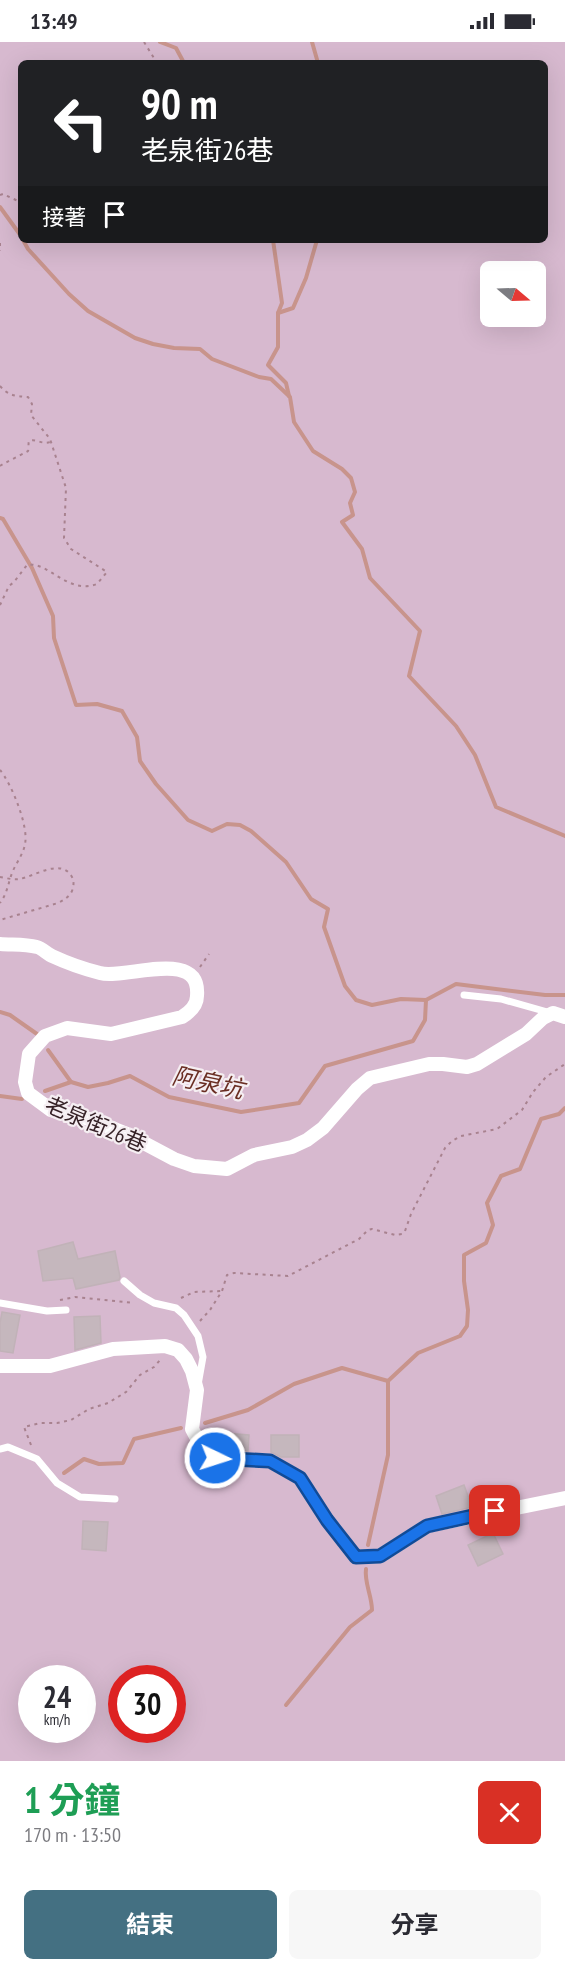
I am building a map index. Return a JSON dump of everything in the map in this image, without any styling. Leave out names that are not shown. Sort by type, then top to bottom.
[{"type":"street","points":[[0,944],[38,947],[50,955],[103,974],[169,968],[184,971],[194,977]]},
{"type":"street","name":"老泉街26巷","points":[[194,977],[198,988],[197,999],[192,1011],[182,1017],[111,1034],[67,1028],[45,1036],[29,1054],[25,1082],[28,1093],[51,1110],[108,1126],[174,1159],[194,1166],[227,1169],[254,1155],[292,1147],[307,1140],[323,1128],[357,1089],[370,1078],[429,1064],[467,1067],[477,1064],[526,1034],[543,1018],[559,1015]]},
{"type":"street","points":[[0,1366],[50,1366],[113,1349],[165,1346],[178,1350],[192,1371],[197,1390],[192,1429],[201,1446],[215,1458],[270,1461],[300,1478],[327,1520],[356,1557],[380,1556],[427,1526],[565,1498]]},
{"type":"lane","points":[[464,995],[501,999],[559,1015]]},
{"type":"lane","points":[[124,1281],[140,1295],[154,1303],[176,1308],[184,1315],[198,1336],[203,1358],[197,1390]]},
{"type":"lane","points":[[0,1303],[47,1311],[66,1310]]},
{"type":"lane","points":[[0,1449],[9,1447],[37,1459],[57,1483],[80,1497],[115,1498]]},
{"type":"path","points":[[144,42],[155,60]]},
{"type":"path","points":[[2,195],[18,201]]},
{"type":"path","points":[[0,243],[0,251]]},
{"type":"path","points":[[0,386],[7,393],[28,397],[31,400],[31,415],[50,442],[66,488],[64,538],[71,549],[107,572],[97,584],[81,586],[62,580],[33,564],[27,565],[15,582],[9,586],[0,605]]},
{"type":"path","points":[[0,466],[26,453],[28,441],[50,442]]},
{"type":"path","points":[[0,770],[9,783],[25,834],[25,846],[10,879],[7,893],[0,903]]},
{"type":"path","points":[[0,877],[19,879],[56,868],[73,878],[72,891],[66,899],[0,920]]},
{"type":"path","points":[[194,977],[209,954]]},
{"type":"path","points":[[198,1336],[195,1326],[210,1310],[222,1291],[227,1275],[234,1273],[288,1276],[359,1239],[368,1230],[402,1234],[446,1148],[452,1141],[460,1136],[497,1129],[522,1110],[546,1077],[565,1064]]},
{"type":"path","points":[[179,1299],[194,1292],[222,1291]]},
{"type":"path","points":[[55,1303],[63,1298],[75,1297],[154,1303]]},
{"type":"path","points":[[37,1459],[24,1427],[71,1420],[89,1409],[108,1403],[126,1392],[144,1371],[154,1367],[162,1358],[178,1350]]},
{"type":"shaded area","points":[[0,42],[565,42],[565,1761],[0,1761]]},
{"type":"building","points":[[73,1242],[78,1259],[115,1251],[119,1280],[76,1289],[73,1278],[43,1281],[38,1251]]},
{"type":"building","points":[[2,1312],[20,1315],[13,1353],[0,1351]]},
{"type":"building","points":[[100,1316],[101,1343],[75,1350],[74,1317]]},
{"type":"building","points":[[224,1433],[249,1435],[248,1451],[222,1449]]},
{"type":"building","points":[[271,1435],[299,1435],[299,1457],[281,1457],[271,1452]]},
{"type":"building","points":[[464,1485],[472,1507],[442,1514],[436,1496]]},
{"type":"building","points":[[83,1521],[108,1522],[106,1551],[82,1549]]},
{"type":"building","points":[[493,1533],[503,1554],[478,1566],[468,1545]]},
{"type":"waterway","points":[[160,42],[176,48],[182,60]]},
{"type":"waterway","points":[[312,42],[317,60]]},
{"type":"waterway","points":[[0,207],[18,232]]},
{"type":"waterway","points":[[25,243],[69,294],[88,311],[135,338],[174,348],[200,349],[212,359],[259,377],[271,379],[290,397],[294,422],[313,451],[342,469],[351,478],[355,492],[350,503],[353,515],[342,522],[362,549],[370,578],[420,631],[409,676],[456,726],[475,755],[496,807],[565,836]]},
{"type":"waterway","points":[[273,243],[282,303],[278,313],[278,347],[268,365],[286,383],[289,396]]},
{"type":"waterway","points":[[278,313],[293,308],[306,278],[316,243]]},
{"type":"waterway","points":[[0,518],[3,519],[32,568],[53,616],[54,638],[76,705],[97,704],[122,711],[137,737],[140,761],[156,784],[188,820],[212,831],[227,824],[240,825],[251,831],[286,862],[311,899],[328,909],[324,927],[345,986],[356,1000],[372,1005],[401,999],[426,1000]]},
{"type":"waterway","name":"阿泉坑","points":[[45,1091],[71,1082],[88,1087],[130,1076],[169,1097],[241,1112],[299,1103],[325,1066],[413,1041],[425,1020],[426,1000],[456,984],[545,995],[565,995]]},
{"type":"waterway","points":[[0,1012],[10,1015],[37,1034]]},
{"type":"waterway","points":[[48,1050],[71,1082]]},
{"type":"waterway","name":"阿泉坑","points":[[0,1096],[22,1099]]},
{"type":"waterway","points":[[368,1545],[388,1455],[388,1381],[418,1353],[460,1336],[467,1326],[464,1255],[486,1243],[493,1225],[487,1203],[501,1176],[520,1169],[541,1119],[559,1114],[565,1108]]},
{"type":"waterway","points":[[205,1423],[248,1410],[294,1384],[342,1368],[388,1381]]},
{"type":"waterway","points":[[64,1473],[84,1459],[99,1464],[123,1463],[134,1439],[181,1428]]},
{"type":"waterway","points":[[286,1705],[350,1627],[372,1610],[366,1569]]},
{"type":"route","points":[[215,1458],[270,1461],[300,1478],[327,1520],[356,1557],[380,1556],[427,1526],[495,1511]]}]
